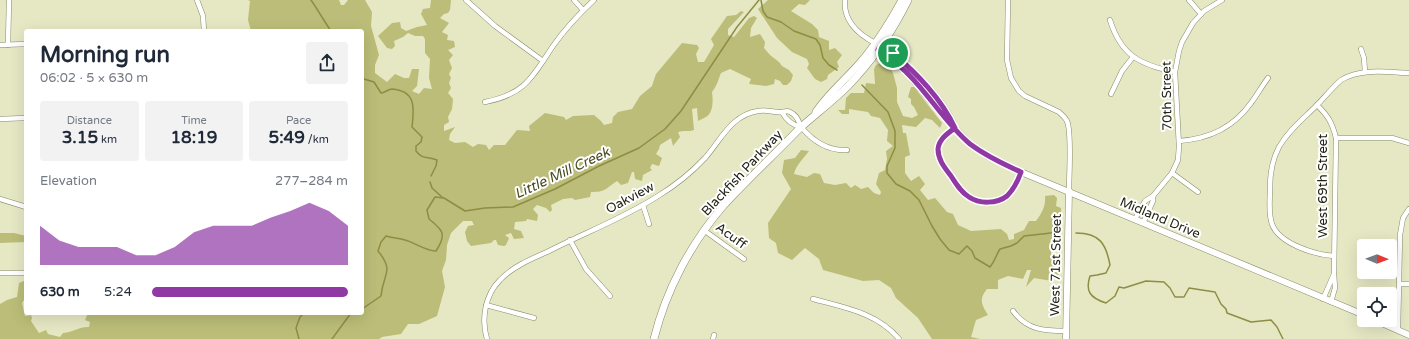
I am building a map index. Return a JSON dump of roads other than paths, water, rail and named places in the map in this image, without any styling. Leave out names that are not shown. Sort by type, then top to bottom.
[{"type":"main road","name":"Blackfish Parkway","points":[[878,46],[902,0]]},
{"type":"main road","name":"Blackfish Parkway","points":[[654,339],[660,316],[668,295],[693,248],[705,231],[724,206],[814,115],[821,104],[878,46],[893,28],[908,0]]},
{"type":"street","points":[[8,45],[9,0]]},
{"type":"street","points":[[197,0],[203,16],[204,29]]},
{"type":"street","points":[[466,0],[495,26],[543,61]]},
{"type":"street","points":[[574,0],[583,10]]},
{"type":"street","points":[[485,102],[509,95],[520,89],[529,81],[562,35],[583,10],[594,0]]},
{"type":"street","points":[[845,0],[846,12],[849,21],[856,30],[878,46]]},
{"type":"street","points":[[1008,0],[1008,71],[1013,83],[1025,96],[1059,112],[1068,123],[1070,133],[1069,191]]},
{"type":"street","points":[[1189,0],[1201,14]]},
{"type":"street","name":"70th Street","points":[[1135,220],[1145,201],[1153,196],[1172,173],[1178,160],[1179,141],[1175,72],[1179,51],[1184,37],[1201,14],[1222,0]]},
{"type":"street","points":[[1110,20],[1115,34],[1133,57],[1154,68],[1175,72]]},
{"type":"street","points":[[0,45],[24,44]]},
{"type":"street","name":"Midland Drive","points":[[878,46],[908,74],[946,119],[969,143],[980,152],[1021,172],[1357,312]]},
{"type":"street","points":[[1361,49],[1364,58],[1365,72]]},
{"type":"street","points":[[1111,94],[1122,71],[1133,57]]},
{"type":"street","points":[[1334,256],[1324,255],[1288,242],[1279,235],[1272,225],[1269,207],[1270,173],[1274,158],[1287,135],[1341,80],[1348,76],[1365,72],[1409,73]]},
{"type":"street","points":[[1179,141],[1205,137],[1224,128],[1245,111],[1268,78]]},
{"type":"street","name":"West 69th Street","points":[[1317,105],[1330,118],[1336,138],[1334,256],[1335,288],[1331,302]]},
{"type":"street","name":"Oakview","points":[[486,305],[492,291],[500,279],[527,261],[643,205],[679,183],[704,158],[731,125],[746,114],[768,110],[791,112],[799,119],[801,127],[815,140],[828,148],[847,150]]},
{"type":"street","name":"Oakview","points":[[782,112],[785,118],[794,126],[801,127]]},
{"type":"street","points":[[0,119],[24,118]]},
{"type":"street","points":[[955,128],[944,137],[941,142],[938,150],[939,158],[960,189],[970,198],[986,202],[1004,198],[1015,186],[1021,172]]},
{"type":"street","points":[[1336,138],[1392,138],[1409,143]]},
{"type":"street","points":[[1172,173],[1198,192]]},
{"type":"street","name":"West 71st Street","points":[[1066,339],[1069,191]]},
{"type":"street","name":"70th Street","points":[[1143,223],[1153,201],[1153,196]]},
{"type":"street","points":[[0,199],[24,206]]},
{"type":"street","points":[[643,205],[649,224]]},
{"type":"street","points":[[1398,330],[1401,226],[1403,218],[1409,208]]},
{"type":"street","name":"Acuff","points":[[705,231],[744,259]]},
{"type":"street","points":[[570,240],[586,269],[610,296]]},
{"type":"street","points":[[0,273],[24,273]]},
{"type":"street","name":"West 69th Street","points":[[1323,299],[1334,274]]},
{"type":"street","points":[[1399,284],[1409,284]]},
{"type":"street","points":[[813,299],[874,318],[899,339]]},
{"type":"street","points":[[487,339],[484,327],[486,305],[534,318]]},
{"type":"street","points":[[1013,311],[1018,318],[1037,329],[1066,331]]},
{"type":"street","points":[[1391,327],[1409,335]]},
{"type":"waterway","points":[[311,0],[330,29]]},
{"type":"waterway","name":"Little Mill Creek","points":[[364,308],[381,296],[387,268],[378,251],[381,242],[386,236],[409,241],[428,250],[436,251],[442,240],[442,233],[438,226],[429,219],[427,210],[435,197],[444,198],[465,211],[485,208],[513,207],[555,189],[599,166],[639,148],[665,129],[681,111],[737,27],[759,0]]},
{"type":"waterway","points":[[761,0],[763,11],[767,17],[781,22],[794,31],[816,39],[820,45],[823,58],[829,65],[837,70]]},
{"type":"waterway","points":[[364,79],[374,82],[381,93],[392,89],[400,90],[410,97],[413,108],[412,127],[422,137],[421,142],[416,146],[416,151],[423,157],[437,160],[431,176]]},
{"type":"waterway","points":[[862,85],[888,112],[895,131],[895,148],[887,166],[887,173],[896,184],[910,191],[919,200],[932,226],[949,250],[959,254],[967,246],[972,251],[975,258],[990,267],[1000,249],[1017,243],[1024,236],[1060,232]]},
{"type":"waterway","points":[[430,182],[432,188],[442,197]]},
{"type":"waterway","points":[[1076,233],[1091,235],[1100,241],[1106,251],[1110,265],[1106,273],[1090,276],[1088,286],[1089,290],[1096,299],[1106,303],[1115,296],[1119,287],[1124,288],[1146,281],[1164,282],[1170,288],[1175,297],[1184,297],[1189,288],[1215,292],[1227,313],[1251,322],[1271,320],[1277,327],[1283,339]]},
{"type":"waterway","name":"Little Mill Creek","points":[[299,339],[296,328],[302,315]]},
{"type":"waterway","points":[[332,339],[350,315]]}]
